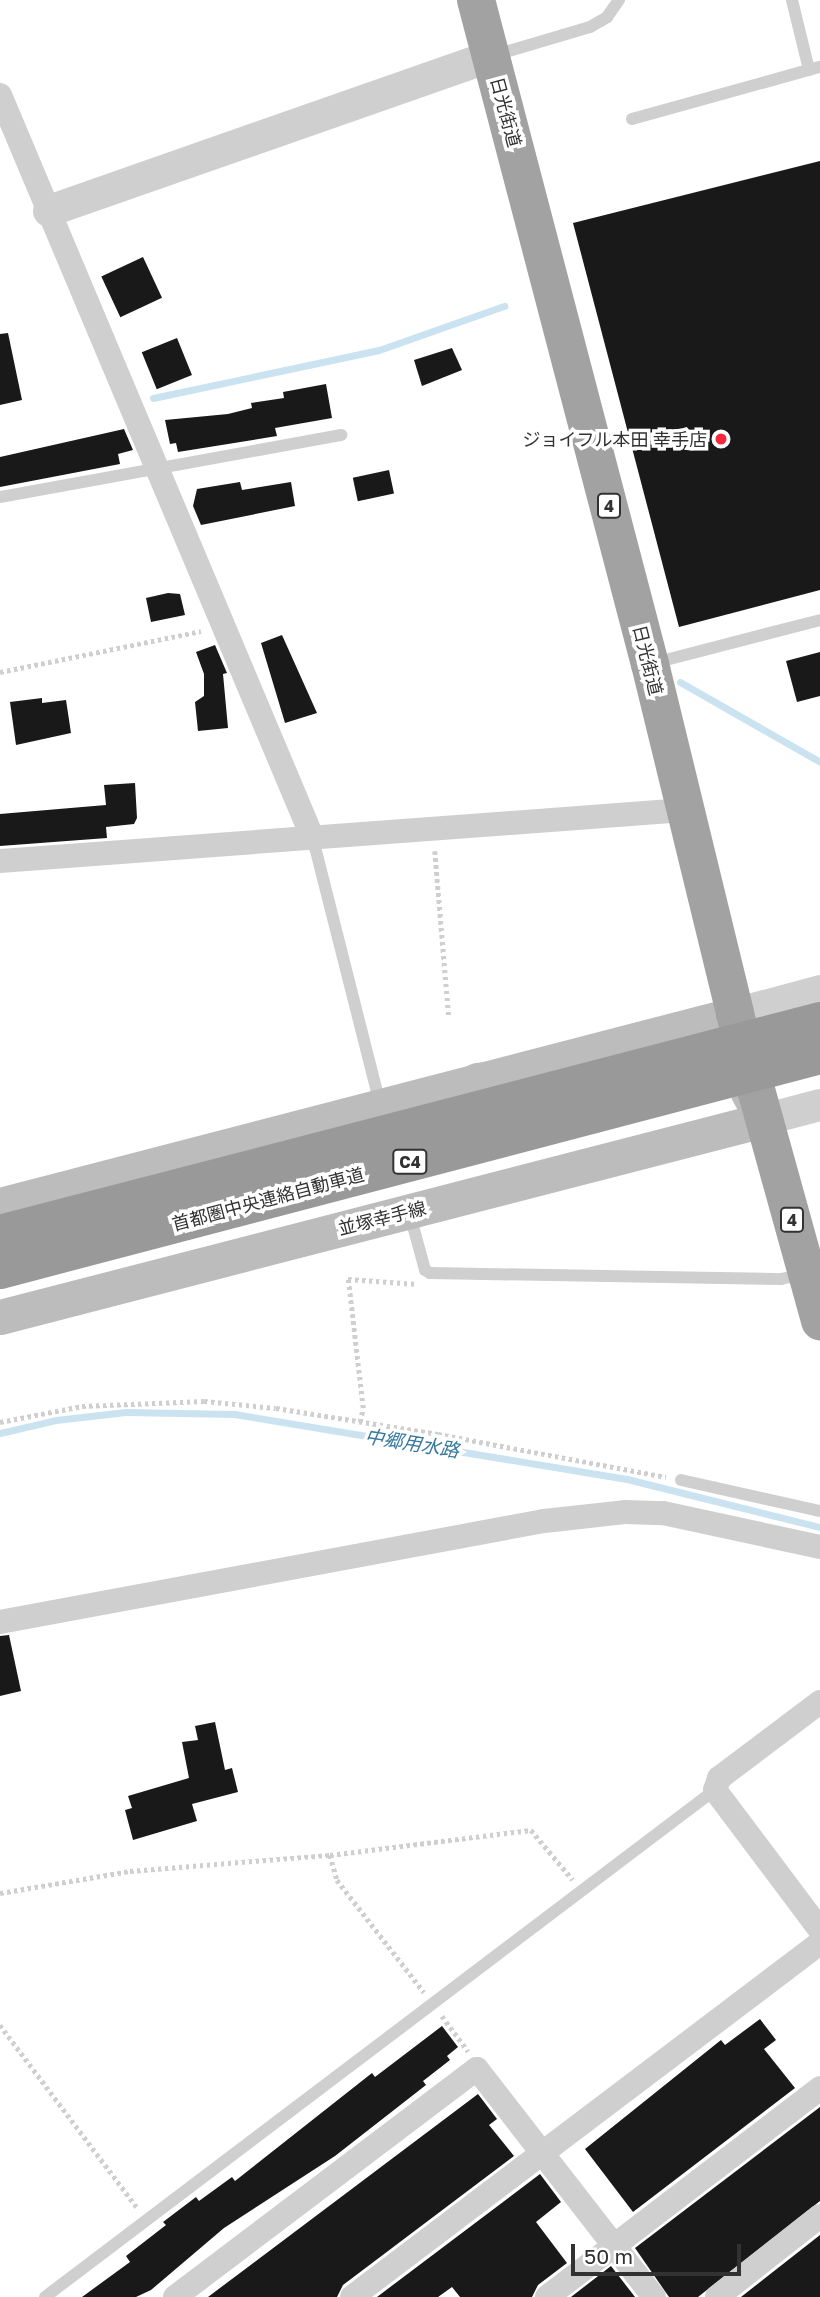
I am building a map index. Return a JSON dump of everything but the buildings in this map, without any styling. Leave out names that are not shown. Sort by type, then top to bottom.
[{"type":"highway","name":"日光街道","points":[[476,0],[650,664],[684,810],[763,1120],[813,1272],[820,1321]]},
{"type":"highway","name":"首都圏中央連絡自動車道","points":[[0,1234],[820,1021]]},
{"type":"highway","name":"首都圏中央連絡自動車道","points":[[0,1270],[820,1055]]},
{"type":"main road","points":[[0,1205],[735,1014]]},
{"type":"main road","points":[[477,1080],[557,1073],[614,1090],[722,1063],[736,1073],[763,1120]]},
{"type":"main road","name":"並塚幸手線","points":[[0,1317],[763,1120]]},
{"type":"street","points":[[49,211],[491,56]]},
{"type":"street","points":[[0,96],[6,129],[49,211],[313,839]]},
{"type":"street","points":[[0,861],[684,810]]},
{"type":"street","points":[[735,1014],[820,991]]},
{"type":"street","points":[[735,1014],[769,1043],[797,1044],[820,1038]]},
{"type":"street","points":[[763,1120],[820,1105]]},
{"type":"street","points":[[0,1622],[544,1521],[625,1511],[663,1513],[820,1547]]},
{"type":"street","points":[[820,1702],[719,1778],[715,1790],[820,1930]]},
{"type":"street","points":[[352,2297],[542,2150],[820,1943]]},
{"type":"street","points":[[175,2297],[477,2069],[654,2297]]},
{"type":"street","points":[[547,2297],[820,2088]]},
{"type":"street","points":[[717,2297],[820,2216]]},
{"type":"lane","points":[[491,56],[590,27],[607,17],[619,0]]},
{"type":"lane","points":[[632,119],[814,69],[792,0]]},
{"type":"lane","points":[[0,497],[155,467],[341,436]]},
{"type":"lane","points":[[650,664],[820,620]]},
{"type":"lane","points":[[313,839],[381,1105]]},
{"type":"lane","points":[[409,1212],[425,1270],[430,1273],[781,1279],[813,1272]]},
{"type":"lane","points":[[681,1480],[820,1511]]},
{"type":"lane","points":[[45,2297],[580,1889],[715,1790]]},
{"type":"path","points":[[0,672],[222,625]]},
{"type":"path","points":[[433,830],[449,1017]]},
{"type":"path","points":[[360,1422],[363,1408],[348,1279],[421,1284],[430,1273]]},
{"type":"path","points":[[0,1422],[82,1406],[204,1401],[360,1422],[681,1480]]},
{"type":"path","points":[[0,1893],[121,1872],[330,1855],[531,1830],[580,1889]]},
{"type":"path","points":[[330,1855],[337,1880],[473,2056],[477,2069]]},
{"type":"path","points":[[0,2025],[146,2220]]},
{"type":"waterway","points":[[153,398],[379,350],[504,306]]},
{"type":"waterway","points":[[680,682],[820,762]]},
{"type":"waterway","name":"中郷用水路","points":[[0,1433],[56,1420],[126,1412],[234,1414],[627,1479],[820,1527]]},
{"type":"place","name":"ジョイフル本田 幸手店","points":[[721,439]]}]
